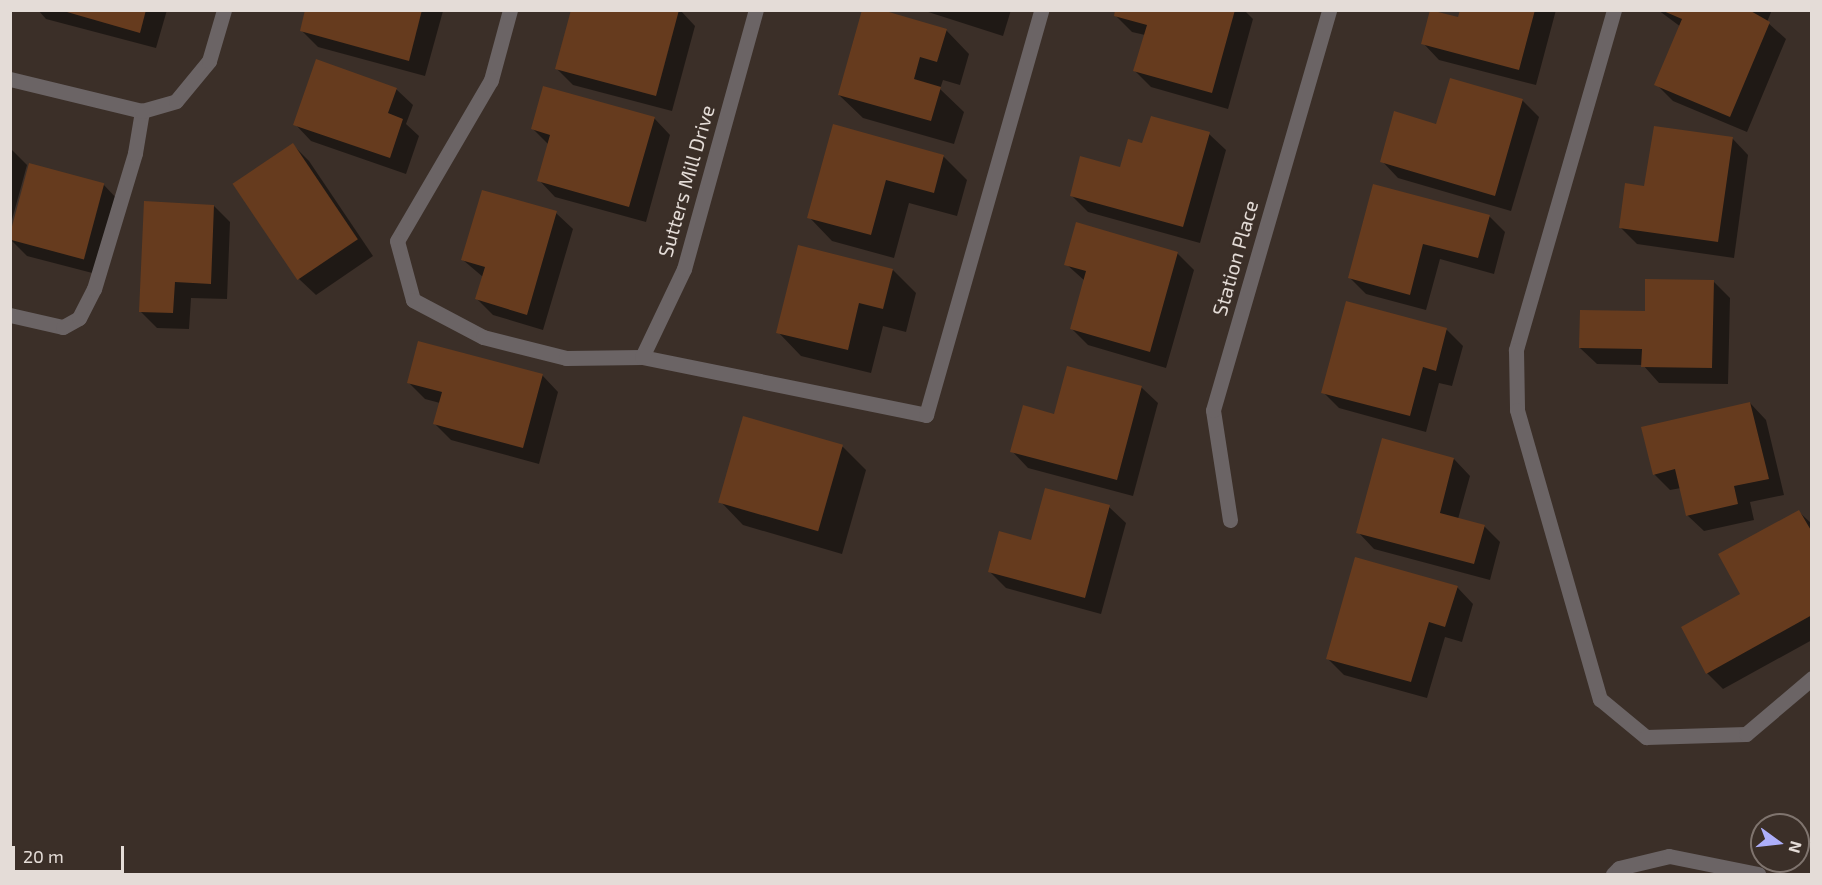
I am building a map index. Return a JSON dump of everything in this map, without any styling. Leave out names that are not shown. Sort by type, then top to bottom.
[{"type":"street","points":[[10,79],[142,111],[176,100],[209,61],[224,10]]},
{"type":"street","points":[[510,10],[491,80],[397,241],[412,300],[483,337],[566,358],[642,357],[926,416],[1041,10]]},
{"type":"street","name":"Sutters Mill Drive","points":[[642,357],[684,270],[756,10]]},
{"type":"street","name":"Station Place","points":[[1230,520],[1213,410],[1329,10]]},
{"type":"street","points":[[1614,10],[1516,350],[1517,410],[1600,699],[1646,737],[1746,734],[1812,678]]},
{"type":"street","points":[[10,315],[63,327],[79,318],[94,289],[135,153],[142,111]]},
{"type":"street","points":[[1613,874],[1619,868],[1669,856],[1758,874]]},
{"type":"building","points":[[60,10],[146,10],[140,33]]},
{"type":"building","points":[[305,10],[422,10],[409,61],[300,31]]},
{"type":"building","points":[[571,10],[679,10],[656,96],[555,69]]},
{"type":"building","points":[[862,10],[882,10],[947,29],[937,62],[920,57],[914,79],[941,87],[931,121],[838,95]]},
{"type":"building","points":[[1115,10],[1235,10],[1212,93],[1133,71],[1147,25],[1114,16]]},
{"type":"building","points":[[1430,10],[1458,17],[1460,10],[1535,10],[1519,70],[1421,44]]},
{"type":"building","points":[[1661,10],[1749,10],[1770,22],[1730,117],[1654,85],[1682,19]]},
{"type":"building","points":[[316,59],[397,88],[388,113],[403,119],[390,158],[293,125]]},
{"type":"building","points":[[1450,78],[1523,99],[1495,196],[1380,162],[1394,111],[1436,124]]},
{"type":"building","points":[[543,86],[655,117],[629,207],[537,181],[550,135],[531,129]]},
{"type":"building","points":[[1151,116],[1210,132],[1183,227],[1070,196],[1080,156],[1120,167],[1128,139],[1142,143]]},
{"type":"building","points":[[833,124],[944,155],[934,193],[886,180],[871,235],[807,218]]},
{"type":"building","points":[[1654,126],[1733,137],[1718,242],[1619,228],[1625,183],[1644,186]]},
{"type":"building","points":[[293,143],[358,239],[297,280],[232,184]]},
{"type":"building","points":[[29,163],[104,183],[84,259],[10,240]]},
{"type":"building","points":[[1373,184],[1490,215],[1478,258],[1423,244],[1410,295],[1348,278]]},
{"type":"building","points":[[482,190],[557,211],[527,315],[475,299],[485,267],[461,260]]},
{"type":"building","points":[[144,201],[214,205],[211,284],[175,282],[173,313],[139,312]]},
{"type":"building","points":[[1076,222],[1178,252],[1150,352],[1070,329],[1086,271],[1064,265]]},
{"type":"building","points":[[798,245],[893,269],[883,309],[859,303],[848,350],[776,333]]},
{"type":"building","points":[[1645,279],[1714,280],[1712,368],[1641,367],[1642,349],[1579,348],[1580,310],[1645,311]]},
{"type":"building","points":[[1346,301],[1447,328],[1436,371],[1423,367],[1410,416],[1321,393]]},
{"type":"building","points":[[418,341],[543,374],[523,448],[433,424],[442,392],[407,383]]},
{"type":"building","points":[[1067,366],[1142,386],[1117,480],[1010,452],[1023,405],[1054,414]]},
{"type":"building","points":[[1750,402],[1769,479],[1734,486],[1738,504],[1686,516],[1675,469],[1653,475],[1641,427]]},
{"type":"building","points":[[743,416],[843,445],[818,531],[718,503]]},
{"type":"building","points":[[1382,438],[1454,458],[1440,513],[1485,525],[1474,564],[1356,533]]},
{"type":"building","points":[[1045,488],[1110,505],[1085,598],[988,572],[999,531],[1031,540]]},
{"type":"building","points":[[1799,510],[1812,532],[1812,615],[1706,674],[1681,627],[1740,594],[1718,554]]},
{"type":"building","points":[[1355,557],[1458,586],[1445,627],[1429,622],[1411,682],[1326,659]]}]
